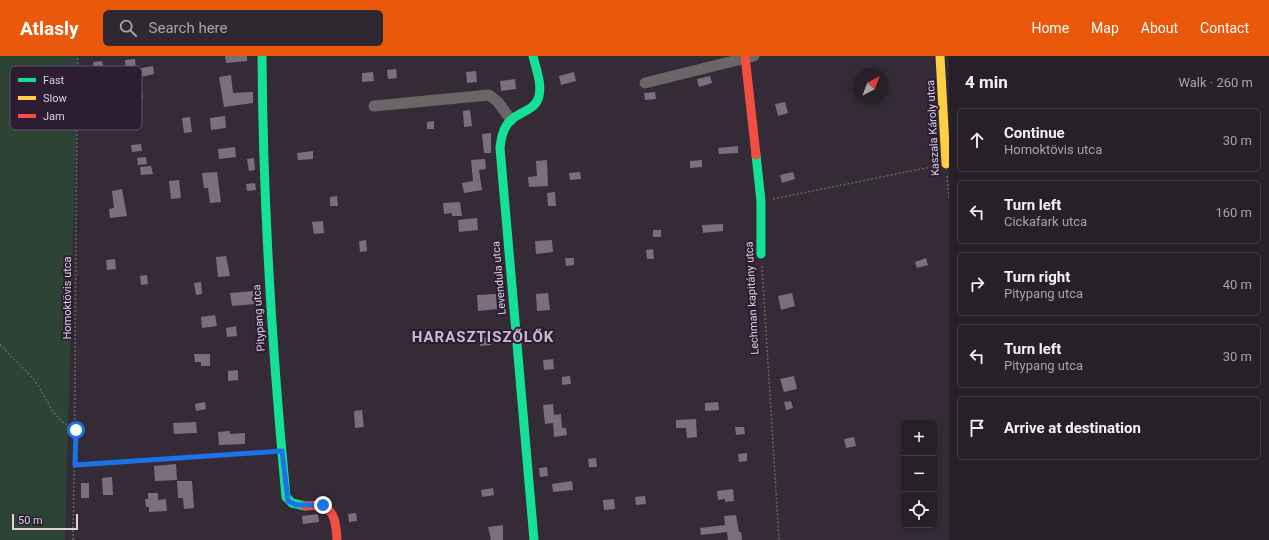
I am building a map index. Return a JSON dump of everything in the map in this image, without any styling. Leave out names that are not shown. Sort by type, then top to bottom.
[{"type":"street","name":"Pitypang utca","points":[[262,56],[262,149],[269,302],[282,451],[288,501],[296,505],[323,505],[327,507],[335,519],[337,540]]},
{"type":"street","points":[[374,106],[489,95],[498,102],[511,120],[533,106],[538,100],[540,87],[533,56]]},
{"type":"street","name":"Kaszala Károly utca","points":[[940,56],[946,164]]},
{"type":"street","points":[[645,83],[748,57]]},
{"type":"street","name":"Lechman kapitány utca","points":[[748,57],[761,201],[761,254]]},
{"type":"street","name":"Levendula utca","points":[[511,120],[503,134],[500,148],[534,540]]},
{"type":"path","name":"Homoktövis utca","points":[[78,56],[78,66]]},
{"type":"path","name":"Homoktövis utca","points":[[73,540],[76,430],[75,255],[77,130]]},
{"type":"path","points":[[761,201],[946,164]]},
{"type":"path","name":"Kaszala Károly utca","points":[[946,164],[949,199]]},
{"type":"path","name":"Lechman kapitány utca","points":[[761,254],[779,540]]},
{"type":"path","points":[[0,344],[8,355],[34,380],[57,418],[76,430]]},
{"type":"path","points":[[75,465],[282,451]]},
{"type":"green space","points":[[0,56],[78,56],[78,66],[10,66],[10,130],[76,130],[65,540],[0,540]]},
{"type":"building","points":[[225,56],[247,56],[247,61],[226,63]]},
{"type":"building","points":[[135,59],[136,66],[126,66],[125,60]]},
{"type":"building","points":[[102,61],[103,66],[93,66],[93,62]]},
{"type":"building","points":[[153,66],[154,74],[142,77],[142,68]]},
{"type":"building","points":[[396,69],[397,78],[388,79],[387,70]]},
{"type":"building","points":[[476,71],[477,82],[467,83],[466,72]]},
{"type":"building","points":[[373,72],[374,81],[362,82],[362,73]]},
{"type":"building","points":[[574,72],[576,81],[561,85],[559,76]]},
{"type":"building","points":[[231,75],[233,93],[253,92],[253,103],[224,107],[219,77]]},
{"type":"building","points":[[710,76],[712,83],[699,87],[697,79]]},
{"type":"building","points":[[515,79],[516,89],[501,91],[500,81]]},
{"type":"building","points":[[655,92],[656,99],[645,100],[644,93]]},
{"type":"building","points":[[785,102],[788,113],[778,116],[775,104]]},
{"type":"building","points":[[470,110],[472,126],[464,127],[463,111]]},
{"type":"building","points":[[225,116],[226,128],[211,130],[210,118]]},
{"type":"building","points":[[190,117],[192,132],[184,133],[182,118]]},
{"type":"building","points":[[434,121],[434,129],[427,129],[427,122]]},
{"type":"building","points":[[491,133],[491,153],[484,153],[482,134]]},
{"type":"building","points":[[141,144],[142,151],[132,152],[131,145]]},
{"type":"building","points":[[738,146],[738,153],[719,154],[718,148]]},
{"type":"building","points":[[235,147],[236,157],[219,159],[218,149]]},
{"type":"building","points":[[313,151],[313,159],[298,160],[297,153]]},
{"type":"building","points":[[146,157],[147,164],[138,165],[137,158]]},
{"type":"building","points":[[254,158],[255,170],[249,171],[247,159]]},
{"type":"building","points":[[485,159],[486,169],[479,170],[482,190],[464,193],[462,183],[473,181],[471,160]]},
{"type":"building","points":[[547,160],[548,186],[529,187],[528,177],[537,176],[536,161]]},
{"type":"building","points":[[702,160],[702,167],[690,168],[690,161]]},
{"type":"building","points":[[151,166],[153,174],[141,175],[140,167]]},
{"type":"building","points":[[217,172],[221,202],[210,203],[208,188],[204,188],[202,173]]},
{"type":"building","points":[[580,172],[581,179],[570,180],[569,173]]},
{"type":"building","points":[[793,172],[795,179],[782,183],[780,175]]},
{"type":"building","points":[[179,180],[181,198],[171,199],[169,181]]},
{"type":"building","points":[[255,183],[256,190],[247,191],[246,184]]},
{"type":"building","points":[[122,189],[127,216],[110,218],[109,209],[114,208],[112,191]]},
{"type":"building","points":[[555,192],[556,206],[548,206],[547,193]]},
{"type":"building","points":[[337,196],[338,206],[330,206],[330,197]]},
{"type":"building","points":[[460,202],[462,216],[452,216],[452,213],[444,214],[443,203]]},
{"type":"building","points":[[477,218],[478,230],[459,232],[458,220]]},
{"type":"building","points":[[323,221],[324,233],[314,234],[312,222]]},
{"type":"building","points":[[723,224],[723,231],[703,233],[702,225]]},
{"type":"building","points":[[653,230],[661,230],[661,237],[653,237]]},
{"type":"building","points":[[366,240],[367,251],[360,252],[359,241]]},
{"type":"building","points":[[552,240],[553,252],[536,254],[535,241]]},
{"type":"building","points":[[653,249],[654,259],[647,259],[646,250]]},
{"type":"building","points":[[226,256],[230,276],[218,277],[216,257]]},
{"type":"building","points":[[565,258],[574,258],[574,265],[566,266]]},
{"type":"building","points":[[926,258],[928,265],[917,268],[915,262]]},
{"type":"building","points":[[115,259],[116,269],[107,270],[106,260]]},
{"type":"building","points":[[147,275],[148,284],[141,285],[140,276]]},
{"type":"building","points":[[201,282],[202,294],[196,295],[194,283]]},
{"type":"building","points":[[254,291],[255,304],[232,306],[230,293]]},
{"type":"building","points":[[548,293],[550,310],[537,311],[536,294]]},
{"type":"building","points":[[792,293],[795,306],[781,310],[778,296]]},
{"type":"building","points":[[496,294],[497,309],[478,311],[477,295]]},
{"type":"building","points":[[215,315],[217,326],[202,328],[201,317]]},
{"type":"building","points":[[236,326],[237,336],[227,337],[226,328]]},
{"type":"building","points":[[490,337],[491,345],[480,346],[479,338]]},
{"type":"building","points":[[194,354],[210,354],[210,366],[201,366],[201,362],[195,362]]},
{"type":"building","points":[[553,359],[554,369],[544,370],[543,360]]},
{"type":"building","points":[[238,370],[238,380],[228,381],[228,371]]},
{"type":"building","points":[[570,376],[571,384],[562,385],[562,377]]},
{"type":"building","points":[[794,376],[797,389],[784,392],[780,379]]},
{"type":"building","points":[[791,401],[793,408],[786,410],[784,402]]},
{"type":"building","points":[[205,402],[206,409],[196,411],[195,404]]},
{"type":"building","points":[[718,402],[719,410],[705,411],[705,403]]},
{"type":"building","points":[[553,404],[554,415],[561,414],[562,428],[566,428],[567,435],[554,437],[553,423],[545,424],[543,405]]},
{"type":"building","points":[[362,410],[364,427],[355,428],[354,411]]},
{"type":"building","points":[[696,419],[697,437],[687,438],[686,428],[676,428],[676,420]]},
{"type":"building","points":[[196,422],[197,433],[174,434],[173,423]]},
{"type":"building","points":[[735,427],[744,427],[745,434],[736,435]]},
{"type":"building","points":[[230,431],[230,434],[245,433],[245,444],[219,445],[218,432]]},
{"type":"building","points":[[854,437],[856,446],[846,448],[844,439]]},
{"type":"building","points":[[747,453],[747,461],[739,462],[738,454]]},
{"type":"building","points":[[596,458],[597,467],[589,467],[588,459]]},
{"type":"building","points":[[176,464],[177,480],[155,481],[154,466]]},
{"type":"building","points":[[547,467],[548,476],[540,477],[539,468]]},
{"type":"building","points":[[112,477],[113,495],[103,495],[102,478]]},
{"type":"building","points":[[177,481],[192,481],[194,508],[184,509],[183,498],[178,498]]},
{"type":"building","points":[[572,481],[573,490],[553,492],[552,484]]},
{"type":"building","points":[[81,483],[89,483],[89,498],[81,498]]},
{"type":"building","points":[[493,488],[494,495],[482,497],[481,490]]},
{"type":"building","points":[[733,489],[734,501],[725,502],[725,499],[718,500],[717,491]]},
{"type":"building","points":[[148,493],[158,493],[158,500],[166,499],[167,511],[149,512],[149,507],[146,507],[145,499],[148,499]]},
{"type":"building","points":[[645,496],[646,504],[636,505],[635,497]]},
{"type":"building","points":[[614,499],[615,509],[604,510],[603,500]]},
{"type":"building","points":[[356,513],[357,521],[349,522],[348,514]]},
{"type":"building","points":[[318,514],[319,522],[303,524],[302,516]]},
{"type":"building","points":[[736,515],[742,540],[728,540],[727,532],[701,535],[700,528],[725,525],[724,516]]},
{"type":"building","points":[[503,525],[503,540],[491,540],[488,527]]},
{"type":"traffic: fast","points":[[262,56],[266,222],[276,387],[286,497],[292,503],[305,506]]},
{"type":"traffic: fast","points":[[533,56],[540,86],[539,96],[535,104],[515,117],[506,126],[503,132],[500,148],[534,540]]},
{"type":"traffic: fast","points":[[756,155],[761,201],[761,254]]},
{"type":"traffic: slow","points":[[940,56],[946,164]]},
{"type":"traffic: jam","points":[[745,56],[756,155]]},
{"type":"traffic: jam","points":[[305,506],[323,505],[331,512],[334,520],[337,540]]},
{"type":"district","name":"HARASZTISZŐLŐK","points":[[483,337]]},
{"type":"route","points":[[76,430],[75,465],[282,451],[286,497],[288,501],[296,505],[323,505]]}]
